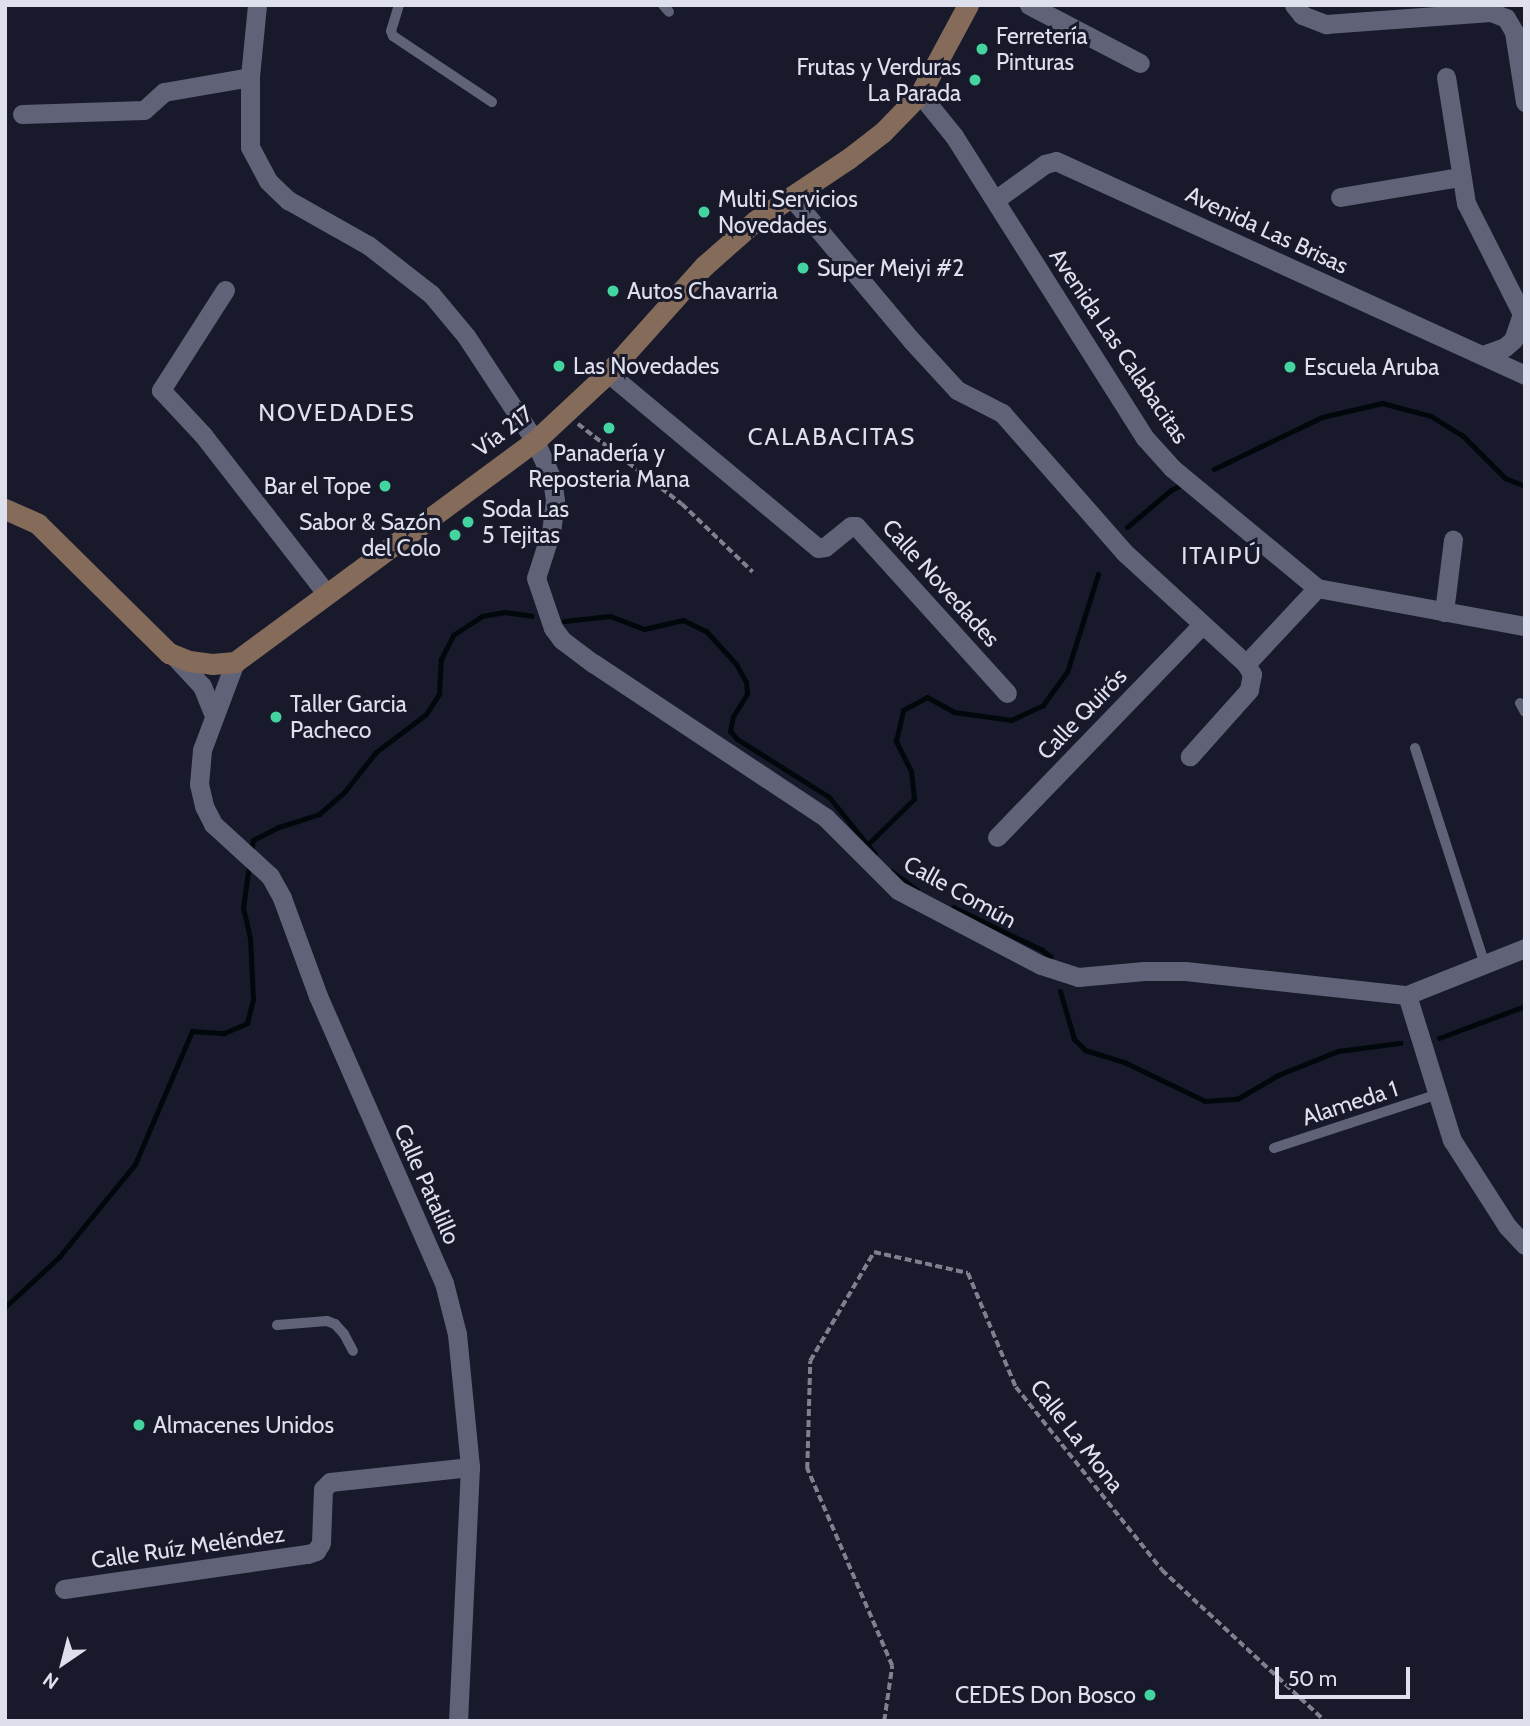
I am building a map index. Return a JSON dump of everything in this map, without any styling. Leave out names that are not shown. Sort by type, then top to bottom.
[{"type":"main road","name":"Vía 217","points":[[235,662],[535,441],[566,415],[608,373],[704,266],[755,221],[792,198],[883,132],[920,94],[968,5]]},
{"type":"main road","points":[[5,509],[38,524],[169,653],[189,662],[235,662]]},
{"type":"street","name":"Calle Común","points":[[257,5],[250,77],[250,147],[268,181],[288,201],[368,245],[431,294],[466,336],[535,441],[552,479],[555,500],[551,531],[536,578],[553,628],[562,640],[826,818],[898,890],[1041,965],[1078,976],[1185,971],[1407,995],[1525,948]]},
{"type":"street","points":[[1030,5],[1140,63]]},
{"type":"street","points":[[1294,5],[1303,15],[1326,24],[1491,12],[1506,18],[1514,32],[1525,102]]},
{"type":"street","points":[[22,114],[144,110],[164,92],[250,77]]},
{"type":"street","points":[[1446,77],[1465,203],[1516,281],[1523,317],[1513,340],[1505,347],[1483,355]]},
{"type":"street","name":"Avenida Las Calabacitas","points":[[920,94],[954,136],[1145,438],[1172,468],[1317,588],[1525,626]]},
{"type":"street","name":"Avenida Las Brisas","points":[[995,200],[1045,164],[1056,162],[1525,375]]},
{"type":"street","points":[[1340,197],[1460,177]]},
{"type":"street","points":[[792,198],[912,341],[957,390],[1002,413],[1125,553],[1246,664],[1252,674],[1249,690],[1190,756]]},
{"type":"street","points":[[225,290],[161,390],[203,435],[327,594]]},
{"type":"street","name":"Calle Novedades","points":[[608,373],[818,548],[825,547],[851,526],[856,526],[1007,693]]},
{"type":"street","points":[[1444,612],[1453,540]]},
{"type":"street","points":[[1246,664],[1317,588]]},
{"type":"street","name":"Calle Quirós","points":[[997,837],[1202,625]]},
{"type":"street","points":[[169,653],[198,680],[214,715]]},
{"type":"street","name":"Calle Patalillo","points":[[235,662],[202,750],[198,784],[213,824],[270,876],[287,911],[318,996],[444,1283],[457,1334],[470,1467],[458,1721]]},
{"type":"street","points":[[1407,995],[1452,1140],[1507,1226],[1525,1245]]},
{"type":"street","name":"Calle Ruíz Meléndez","points":[[64,1589],[307,1554],[316,1551],[321,1543],[323,1489],[330,1482],[470,1467]]},
{"type":"lane","points":[[399,5],[391,31],[393,36],[492,102]]},
{"type":"lane","points":[[1415,748],[1485,965]]},
{"type":"lane","name":"Alameda 1","points":[[1274,1148],[1438,1094]]},
{"type":"lane","points":[[277,1325],[327,1321],[335,1324],[344,1334],[353,1351]]},
{"type":"path","points":[[566,415],[682,504],[753,572]]},
{"type":"path","name":"Calle La Mona","points":[[884,1721],[892,1666],[807,1469],[810,1361],[874,1252],[968,1273],[1016,1387],[1024,1398],[1162,1570],[1325,1721]]},
{"type":"waterway","points":[[1214,469],[1322,417],[1382,403],[1431,416],[1462,435],[1505,478],[1525,486]]},
{"type":"waterway","points":[[1127,527],[1171,490],[1185,483]]},
{"type":"waterway","points":[[867,845],[914,799],[911,771],[896,741],[903,710],[927,697],[954,712],[1011,720],[1043,705],[1067,672],[1098,574]]},
{"type":"waterway","points":[[251,852],[253,840],[279,827],[319,814],[345,791],[376,752],[426,714],[439,694],[441,659],[453,635],[482,616],[505,612],[532,616]]},
{"type":"waterway","points":[[564,621],[610,616],[644,629],[683,620],[706,631],[736,664],[746,682],[747,694],[733,716],[730,731],[737,739],[829,797],[875,854]]},
{"type":"waterway","points":[[5,1307],[59,1257],[135,1164],[192,1031],[224,1033],[247,1023],[253,999],[250,938],[243,908],[249,865]]},
{"type":"waterway","points":[[891,871],[917,890]]},
{"type":"waterway","points":[[953,907],[1042,950],[1051,957]]},
{"type":"waterway","points":[[1060,991],[1074,1039],[1085,1050],[1124,1062],[1205,1101],[1237,1099],[1278,1075],[1338,1051],[1400,1043]]},
{"type":"waterway","points":[[1439,1038],[1525,1006]]},
{"type":"place","name":"Ferretería Pinturas","points":[[982,49]]},
{"type":"place","name":"Frutas y Verduras La Parada","points":[[975,80]]},
{"type":"place","name":"Multi Servicios Novedades","points":[[704,212]]},
{"type":"place","name":"Super Meiyi #2","points":[[803,268]]},
{"type":"place","name":"Autos Chavarria","points":[[613,291]]},
{"type":"place","name":"Las Novedades","points":[[559,366]]},
{"type":"place","name":"Escuela Aruba","points":[[1290,367]]},
{"type":"place","name":"Panadería y Reposteria Mana","points":[[609,428]]},
{"type":"place","name":"Bar el Tope","points":[[385,486]]},
{"type":"place","name":"Soda Las 5 Tejitas","points":[[468,522]]},
{"type":"place","name":"Sabor & Sazón del Colo","points":[[455,535]]},
{"type":"place","name":"Taller Garcia Pacheco","points":[[276,717]]},
{"type":"place","name":"Almacenes Unidos","points":[[139,1425]]},
{"type":"place","name":"CEDES Don Bosco","points":[[1150,1695]]},
{"type":"district","name":"NOVEDADES","points":[[337,413]]},
{"type":"district","name":"CALABACITAS","points":[[832,437]]},
{"type":"district","name":"ITAIPÚ","points":[[1222,556]]}]
